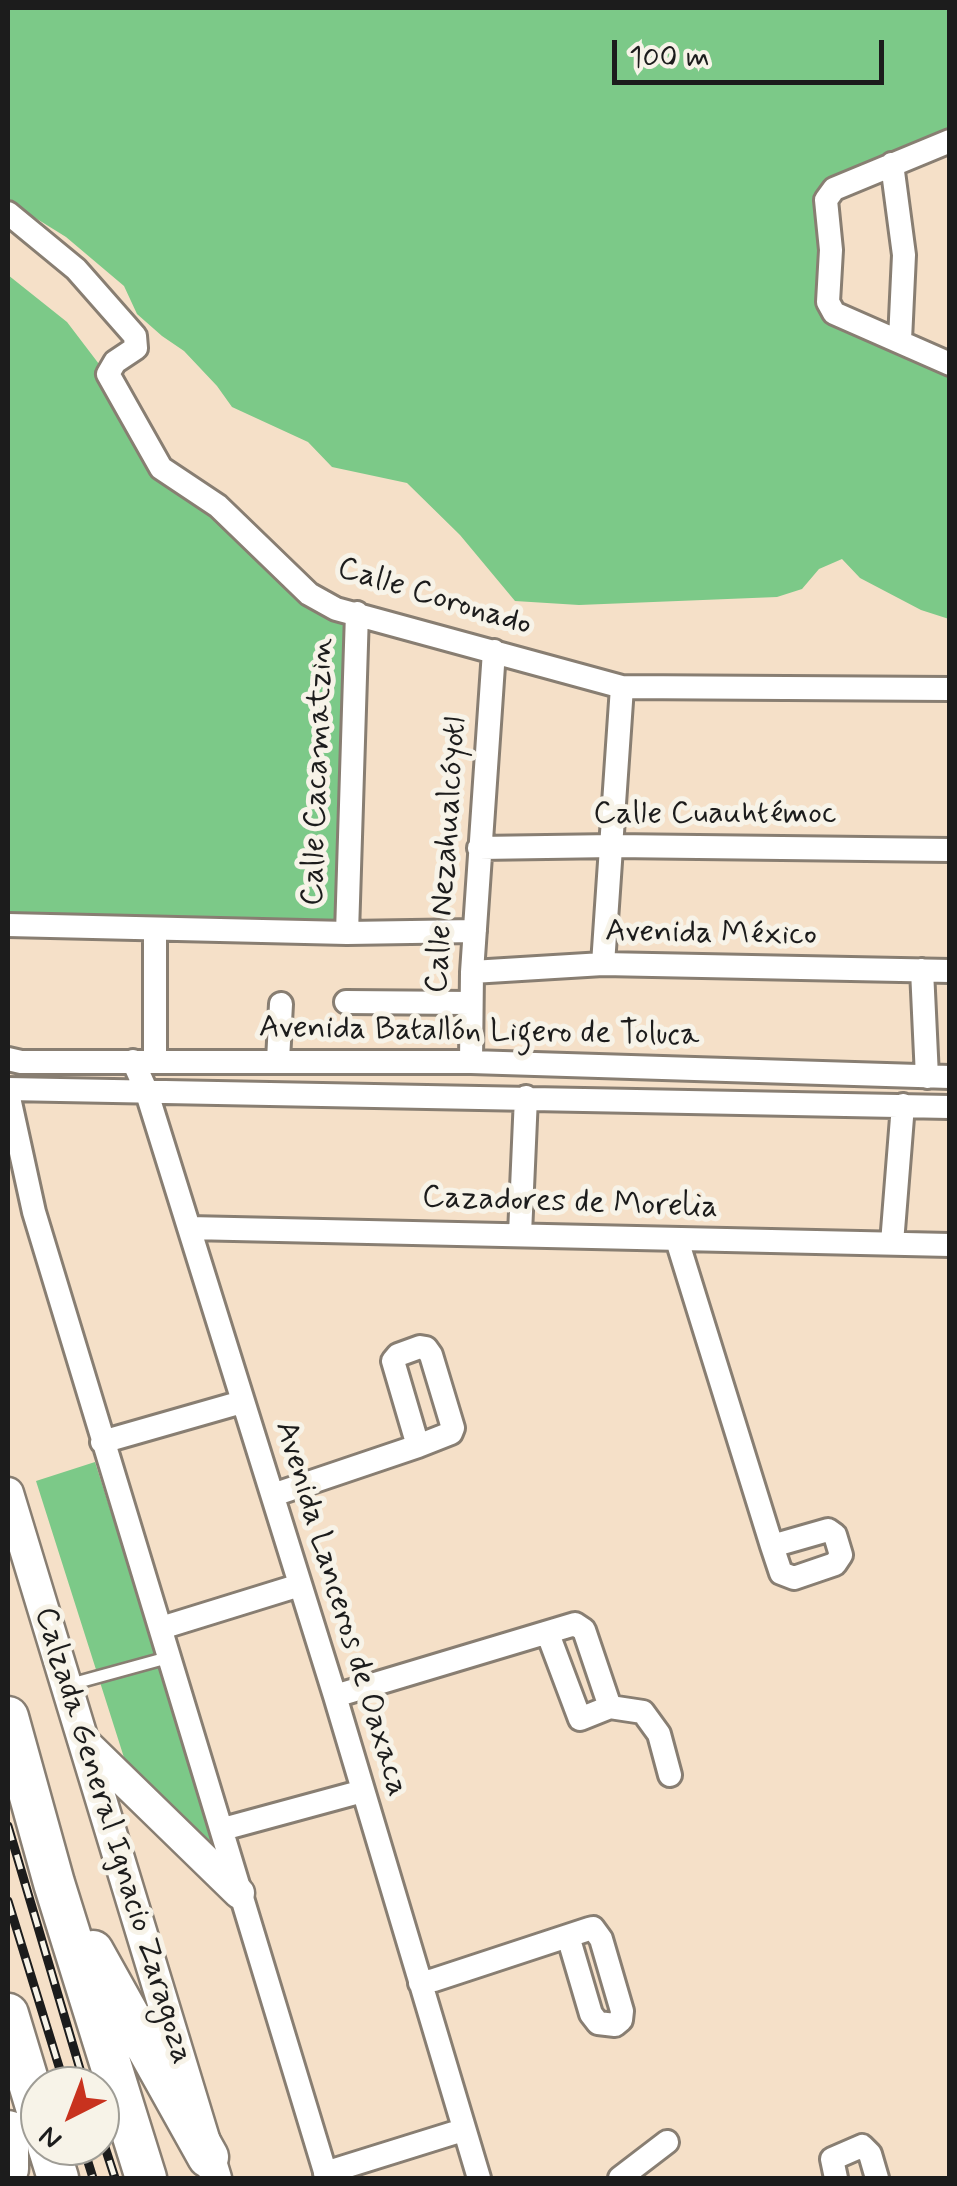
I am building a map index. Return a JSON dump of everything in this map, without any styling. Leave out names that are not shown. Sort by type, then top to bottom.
[{"type":"highway","name":"Calzada General Ignacio Zaragoza","points":[[8,1717],[54,1883],[146,2178]]},
{"type":"highway","points":[[54,1883],[212,2168]]},
{"type":"highway","points":[[8,2014],[24,2066]]},
{"type":"highway","points":[[8,2131],[8,2174]]},
{"type":"main road","name":"Calzada General Ignacio Zaragoza","points":[[8,1493],[212,2168]]},
{"type":"main road","points":[[84,1741],[238,1893]]},
{"type":"street","points":[[950,141],[834,189],[827,196],[831,309],[950,364]]},
{"type":"street","points":[[892,164],[904,255],[900,340]]},
{"type":"street","name":"Calle Coronado","points":[[8,213],[76,269],[135,336],[136,348],[115,362],[108,374],[161,468],[218,506],[308,594],[336,608],[622,687],[950,689]]},
{"type":"street","name":"Calle Cacamatzin","points":[[347,933],[357,614]]},
{"type":"street","name":"Calle Nezahualcóyotl","points":[[471,1062],[472,972],[494,651]]},
{"type":"street","points":[[603,964],[622,687]]},
{"type":"street","name":"Calle Cuauhtémoc","points":[[479,848],[950,850]]},
{"type":"street","points":[[8,925],[475,932]]},
{"type":"street","points":[[144,1060],[156,930]]},
{"type":"street","name":"Avenida México","points":[[472,972],[603,964],[950,971]]},
{"type":"street","points":[[922,970],[938,1077]]},
{"type":"street","points":[[346,1002],[471,1003]]},
{"type":"street","points":[[278,1060],[281,1004]]},
{"type":"street","name":"Avenida Batallón Ligero de Toluca","points":[[8,1059],[471,1062],[938,1077]]},
{"type":"street","name":"Avenida Lanceros de Oaxaca","points":[[144,1060],[146,1090],[336,1696],[479,2178]]},
{"type":"street","points":[[8,1091],[34,1212],[326,2176],[463,2130]]},
{"type":"street","name":"Avenida Batallón Ligero de Toluca","points":[[8,1091],[526,1096],[950,1106]]},
{"type":"street","points":[[520,1234],[526,1096]]},
{"type":"street","points":[[892,1243],[904,1105]]},
{"type":"street","name":"Cazadores de Morelia","points":[[189,1228],[950,1244]]},
{"type":"street","points":[[677,1240],[772,1546]]},
{"type":"street","points":[[102,1442],[242,1402]]},
{"type":"street","points":[[272,1495],[418,1446]]},
{"type":"street","points":[[161,1628],[300,1585]]},
{"type":"street","points":[[336,1696],[572,1624],[581,1627],[610,1707]]},
{"type":"street","points":[[548,1634],[580,1719],[610,1707],[643,1712],[660,1734],[670,1775]]},
{"type":"street","points":[[223,1829],[362,1791]]},
{"type":"street","points":[[420,1983],[568,1936]]},
{"type":"street","points":[[620,2178],[667,2142]]},
{"type":"street","points":[[836,2178],[832,2159],[862,2146],[870,2154],[877,2178]]},
{"type":"lane","points":[[66,1686],[170,1657]]},
{"type":"green space","points":[[8,8],[949,8],[949,134],[817,190],[824,315],[949,378],[949,619],[921,610],[860,578],[842,559],[819,569],[802,589],[777,597],[579,605],[515,601],[460,535],[407,483],[332,467],[308,442],[232,407],[184,351],[137,314],[124,286],[66,237],[8,201]]},
{"type":"green space","points":[[8,275],[67,322],[102,368],[97,379],[159,478],[215,512],[351,631],[344,929],[8,912]]},
{"type":"green space","points":[[95,1462],[218,1848],[127,1767],[36,1481]]},
{"type":"railway","points":[[8,1826],[79,2066]]},
{"type":"railway","points":[[8,1901],[59,2066]]},
{"type":"railway","points":[[89,2166],[93,2178]]},
{"type":"railway","points":[[111,2166],[115,2178]]}]
